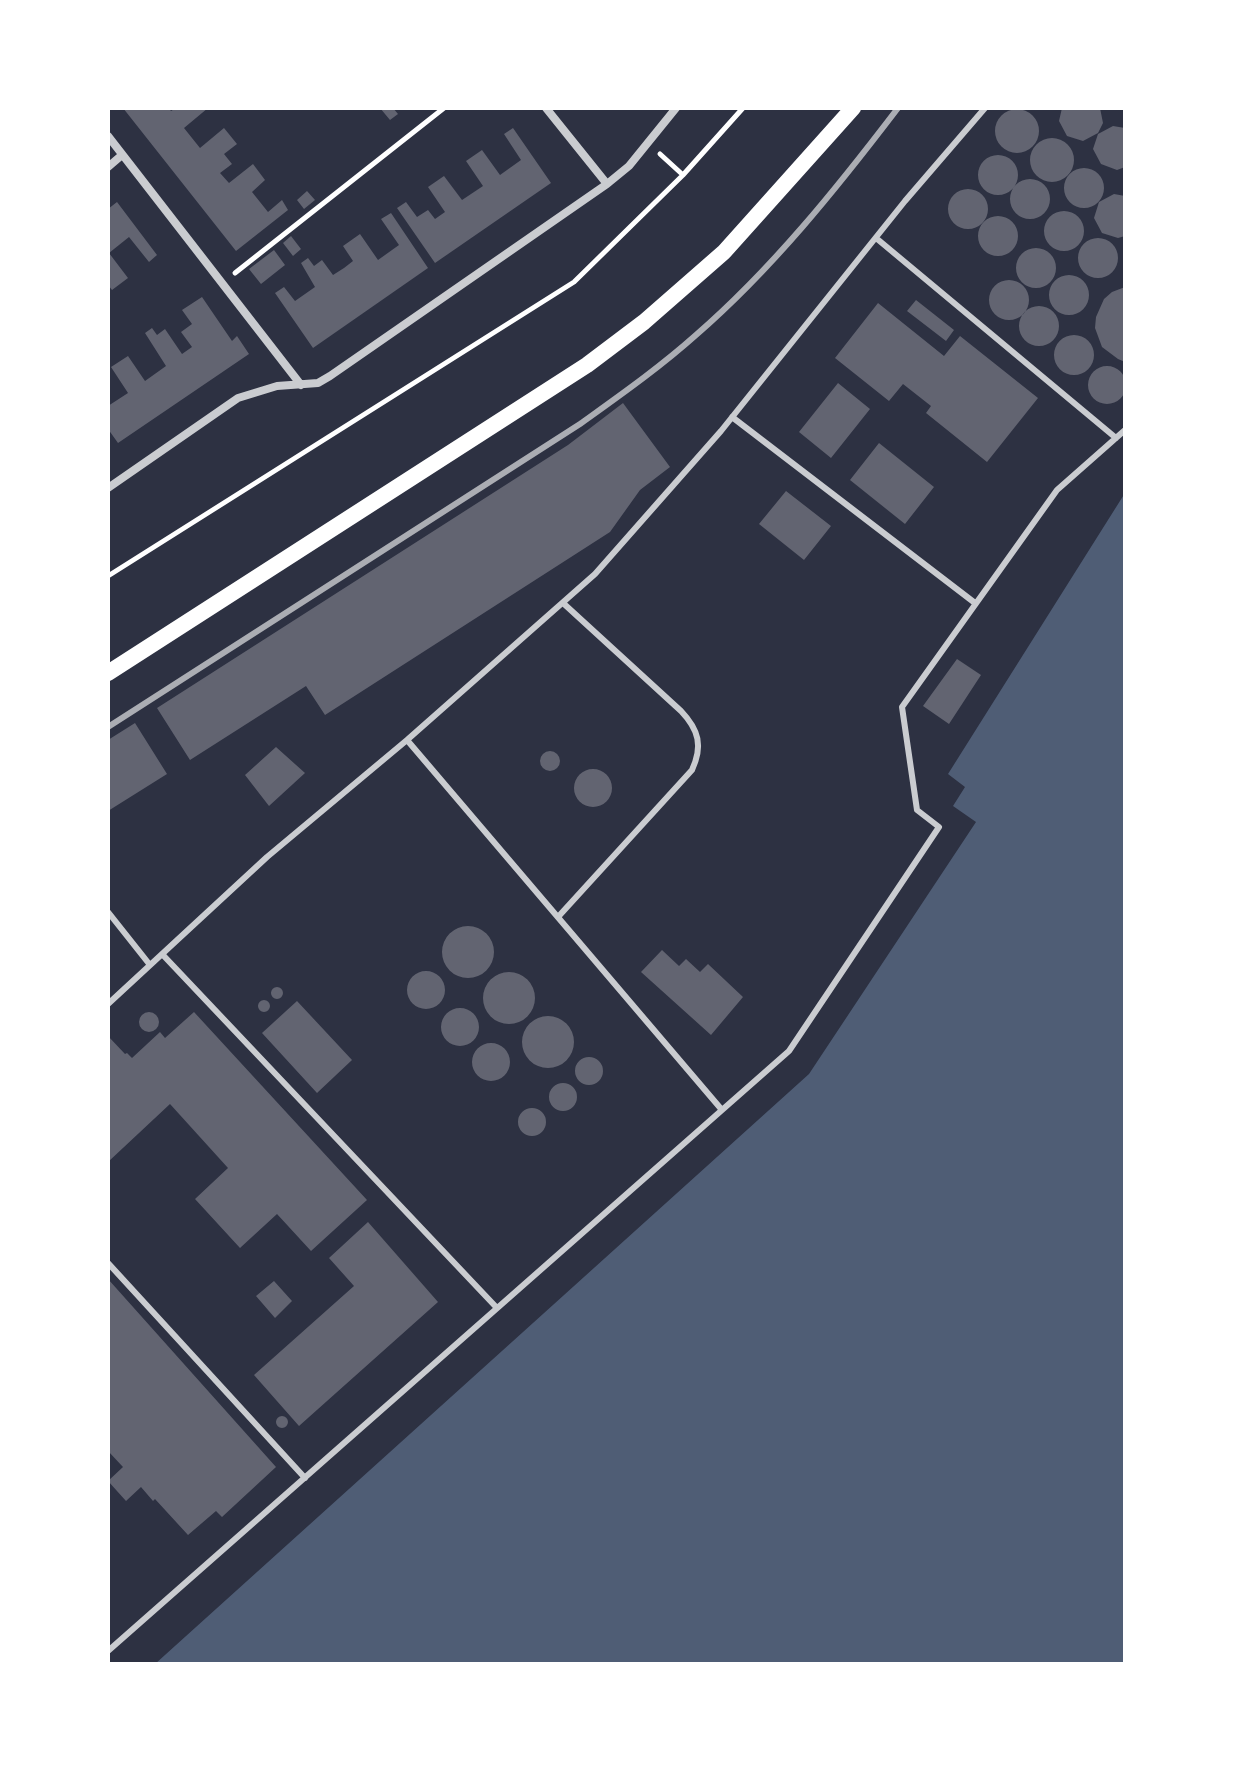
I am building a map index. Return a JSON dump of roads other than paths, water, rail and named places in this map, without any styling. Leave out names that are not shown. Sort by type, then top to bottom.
[{"type":"main road","points":[[108,673],[587,365],[644,322],[724,252],[853,108]]},
{"type":"street","points":[[546,108],[607,184]]},
{"type":"street","points":[[108,488],[238,398],[277,386],[318,383],[330,376],[607,184],[629,166],[676,108]]},
{"type":"street","points":[[108,136],[301,385]]},
{"type":"street","points":[[108,167],[122,155]]},
{"type":"lane","points":[[108,1004],[267,857],[407,740],[595,574],[732,417],[985,108]]},
{"type":"lane","points":[[876,238],[1116,438]]},
{"type":"lane","points":[[732,417],[975,603]]},
{"type":"lane","points":[[108,1651],[789,1051],[939,827],[917,810],[902,707],[1057,490],[1125,430]]},
{"type":"lane","points":[[558,917],[692,770],[699,743],[694,725],[681,711],[563,603]]},
{"type":"lane","points":[[407,740],[722,1110]]},
{"type":"lane","points":[[108,912],[150,965]]},
{"type":"lane","points":[[162,954],[497,1308]]},
{"type":"lane","points":[[108,1263],[305,1478]]},
{"type":"water","points":[[1125,493],[1125,1664],[155,1664],[809,1074],[976,822],[953,806],[965,787],[948,774]]},
{"type":"railway","points":[[108,727],[580,424],[653,370],[751,283],[827,198],[898,108]]}]
